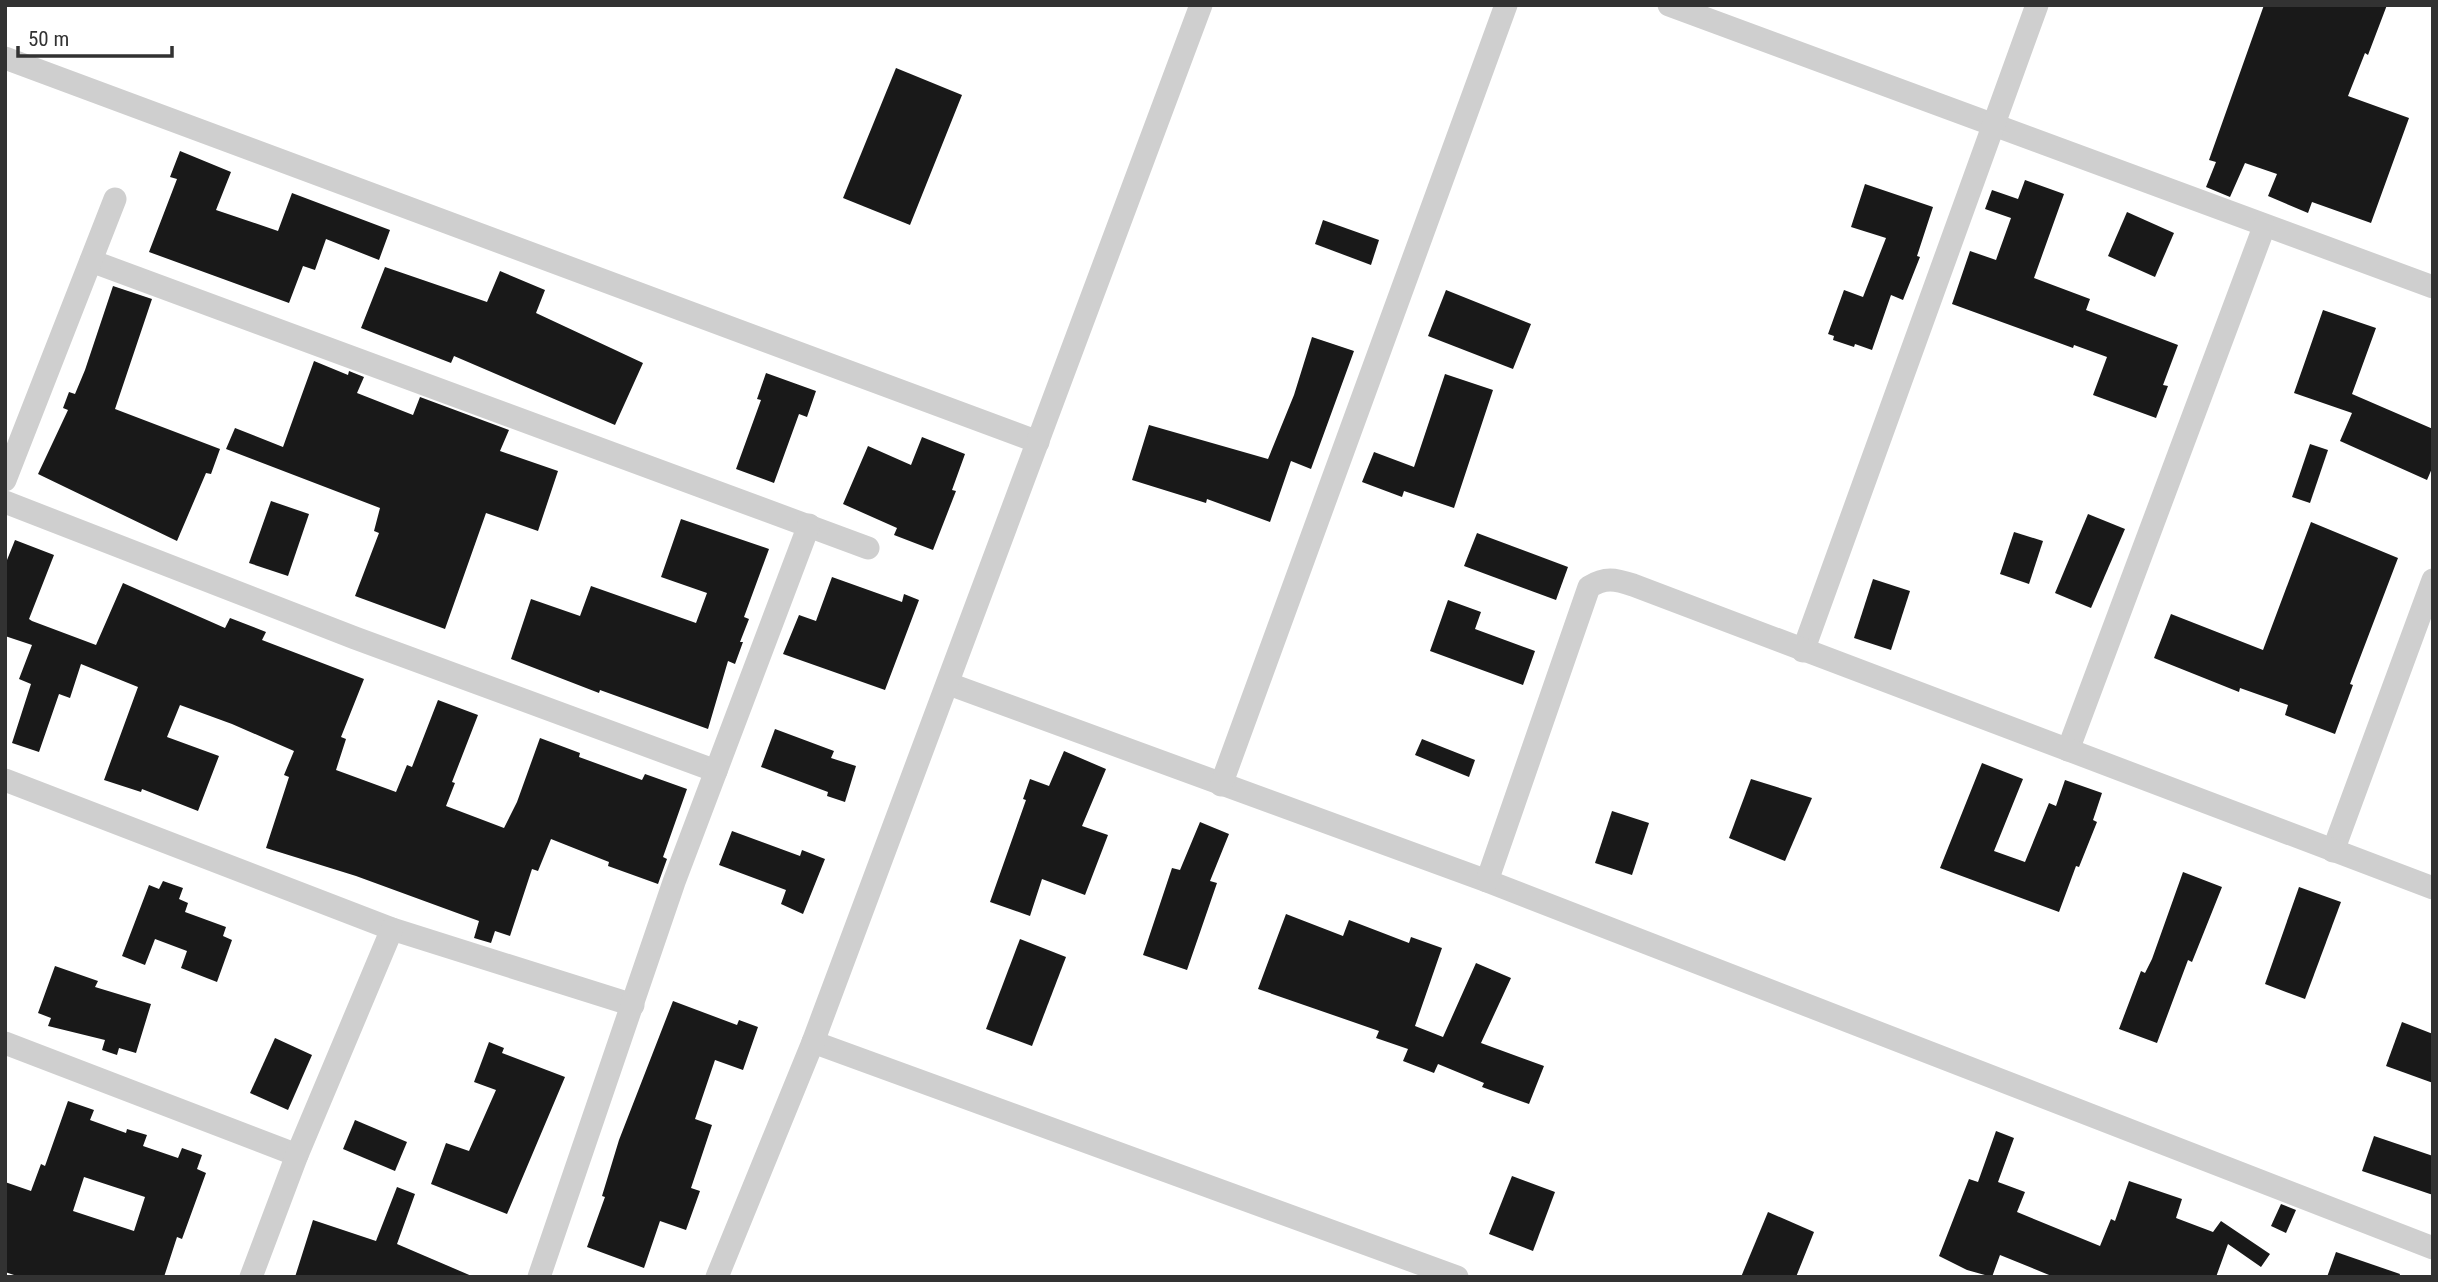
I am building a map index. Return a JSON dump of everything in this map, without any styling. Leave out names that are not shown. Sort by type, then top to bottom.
[{"type":"street","points":[[717,1277],[813,1042],[1201,5]]},
{"type":"street","points":[[1221,785],[1506,5]]},
{"type":"street","points":[[1669,5],[2264,227],[2433,287]]},
{"type":"street","points":[[1803,651],[2036,5]]},
{"type":"street","points":[[5,58],[1038,442]]},
{"type":"street","points":[[5,480],[115,199]]},
{"type":"street","points":[[2067,750],[2264,227]]},
{"type":"street","points":[[91,261],[868,548]]},
{"type":"street","points":[[5,502],[355,638],[716,771]]},
{"type":"street","points":[[539,1277],[716,771],[809,525]]},
{"type":"street","points":[[1487,881],[1589,587],[1602,579],[1619,581],[2433,888]]},
{"type":"street","points":[[2333,851],[2433,580]]},
{"type":"street","points":[[949,684],[1487,881],[2433,1248]]},
{"type":"street","points":[[5,780],[392,929],[633,1004]]},
{"type":"street","points":[[251,1277],[297,1154],[392,929]]},
{"type":"street","points":[[813,1042],[1457,1277]]},
{"type":"street","points":[[5,1044],[297,1154]]},
{"type":"building","points":[[2264,5],[2387,5],[2368,55],[2365,53],[2348,96],[2409,118],[2371,223],[2312,202],[2308,213],[2268,196],[2277,174],[2245,163],[2230,197],[2206,187],[2216,162],[2209,160]]},
{"type":"building","points":[[896,68],[962,95],[910,225],[843,198]]},
{"type":"building","points":[[180,151],[231,172],[216,210],[278,231],[292,193],[390,230],[379,260],[326,239],[315,270],[303,266],[289,303],[149,252],[177,179],[170,177]]},
{"type":"building","points":[[2025,180],[2064,194],[2034,278],[2090,299],[2086,310],[2178,345],[2163,385],[2168,386],[2156,418],[2093,395],[2107,357],[2074,345],[2073,348],[1952,304],[1970,251],[1996,260],[2011,218],[1985,209],[1992,190],[2018,199]]},
{"type":"building","points":[[1865,184],[1933,207],[1917,256],[1920,257],[1903,300],[1891,295],[1872,350],[1833,340],[1834,336],[1828,334],[1844,290],[1863,297],[1886,238],[1851,227]]},
{"type":"building","points":[[2127,212],[2174,233],[2155,277],[2108,256]]},
{"type":"building","points":[[1323,220],[1379,240],[1371,265],[1315,244]]},
{"type":"building","points":[[385,267],[487,302],[500,271],[545,290],[536,313],[643,363],[615,425],[454,356],[451,363],[361,328]]},
{"type":"building","points":[[113,286],[152,299],[115,409],[220,449],[211,474],[206,473],[177,541],[38,474],[68,410],[63,408],[69,392],[75,394],[85,370]]},
{"type":"building","points":[[1446,290],[1531,324],[1513,369],[1428,336]]},
{"type":"building","points":[[2323,310],[2376,328],[2352,394],[2433,429],[2433,466],[2427,480],[2340,441],[2352,413],[2294,393]]},
{"type":"building","points":[[1312,337],[1354,351],[1311,469],[1291,461],[1270,522],[1207,499],[1206,503],[1132,480],[1149,425],[1268,459],[1294,395]]},
{"type":"building","points":[[314,361],[348,375],[349,371],[364,377],[357,393],[413,415],[420,397],[509,430],[500,451],[558,471],[538,531],[486,513],[445,629],[355,596],[379,533],[374,531],[380,508],[226,449],[235,428],[283,447]]},
{"type":"building","points":[[766,373],[816,391],[807,417],[799,414],[774,483],[736,469],[761,400],[757,399]]},
{"type":"building","points":[[1445,374],[1493,390],[1454,508],[1404,491],[1402,497],[1362,482],[1374,452],[1414,467]]},
{"type":"building","points":[[922,437],[965,454],[952,490],[956,491],[933,550],[894,535],[897,528],[843,504],[868,446],[911,465]]},
{"type":"building","points":[[2310,444],[2328,450],[2310,503],[2292,497]]},
{"type":"building","points":[[271,501],[309,514],[288,576],[249,563]]},
{"type":"building","points":[[2088,514],[2125,529],[2091,608],[2055,593]]},
{"type":"building","points":[[681,519],[769,549],[744,617],[749,619],[740,642],[743,642],[735,664],[728,661],[708,729],[600,690],[599,693],[511,659],[531,599],[580,616],[591,586],[696,623],[707,593],[661,577]]},
{"type":"building","points":[[2311,522],[2398,558],[2350,684],[2353,685],[2335,734],[2285,715],[2288,705],[2240,688],[2239,692],[2154,658],[2171,614],[2263,650]]},
{"type":"building","points":[[2014,532],[2043,541],[2029,584],[2000,574]]},
{"type":"building","points":[[1477,533],[1568,567],[1556,600],[1464,566]]},
{"type":"building","points":[[15,540],[54,555],[29,619],[32,621],[96,645],[123,583],[225,628],[230,618],[266,632],[262,640],[364,679],[341,737],[346,739],[336,770],[396,792],[407,765],[412,767],[438,700],[478,715],[452,782],[455,783],[446,806],[504,828],[517,802],[540,738],[580,753],[579,757],[642,780],[645,774],[687,789],[663,857],[667,859],[658,884],[608,866],[609,862],[551,839],[538,871],[532,869],[510,936],[495,931],[491,943],[474,938],[479,921],[356,876],[266,848],[289,777],[284,775],[294,751],[232,724],[180,705],[167,737],[219,756],[198,811],[142,789],[141,792],[104,780],[138,687],[81,664],[70,698],[59,694],[39,752],[12,743],[31,684],[19,679],[32,645],[5,636],[5,565]]},
{"type":"building","points":[[832,577],[902,602],[904,594],[919,600],[885,690],[783,654],[799,615],[816,621]]},
{"type":"building","points":[[1873,579],[1910,591],[1891,650],[1854,638]]},
{"type":"building","points":[[1448,600],[1481,612],[1475,629],[1535,651],[1523,685],[1430,651]]},
{"type":"building","points":[[775,729],[834,751],[831,758],[856,766],[845,802],[827,796],[828,792],[761,767]]},
{"type":"building","points":[[1422,739],[1475,760],[1469,777],[1415,755]]},
{"type":"building","points":[[1064,751],[1106,769],[1082,826],[1108,835],[1085,895],[1042,879],[1030,916],[990,902],[1026,800],[1023,799],[1030,779],[1049,786]]},
{"type":"building","points":[[1982,763],[2023,779],[1994,851],[2025,862],[2049,803],[2056,806],[2065,780],[2102,793],[2093,820],[2097,822],[2079,867],[2076,866],[2059,912],[1940,868]]},
{"type":"building","points":[[1751,779],[1812,798],[1785,861],[1729,838]]},
{"type":"building","points":[[1612,811],[1649,823],[1632,875],[1595,863]]},
{"type":"building","points":[[1200,822],[1229,834],[1210,881],[1217,883],[1187,970],[1143,955],[1172,868],[1180,870]]},
{"type":"building","points":[[732,831],[800,856],[802,850],[825,859],[803,914],[781,904],[786,890],[719,865]]},
{"type":"building","points":[[2183,872],[2222,887],[2192,962],[2188,960],[2157,1043],[2119,1029],[2141,971],[2145,973],[2152,959]]},
{"type":"building","points":[[163,881],[183,888],[179,899],[188,903],[185,912],[226,927],[223,936],[232,940],[217,982],[181,968],[187,951],[155,939],[145,965],[122,956],[149,885],[159,889]]},
{"type":"building","points":[[2299,887],[2341,902],[2305,999],[2265,984]]},
{"type":"building","points":[[1286,914],[1343,936],[1349,920],[1409,943],[1411,937],[1442,948],[1415,1026],[1443,1037],[1476,963],[1511,978],[1481,1043],[1544,1066],[1529,1104],[1482,1087],[1484,1083],[1438,1064],[1434,1073],[1403,1061],[1408,1049],[1376,1038],[1379,1031],[1258,989]]},
{"type":"building","points":[[1020,939],[1066,957],[1032,1046],[986,1029]]},
{"type":"building","points":[[55,966],[98,981],[95,987],[151,1004],[136,1053],[119,1048],[117,1055],[102,1050],[105,1040],[48,1026],[51,1018],[38,1013]]},
{"type":"building","points":[[673,1001],[737,1025],[739,1020],[758,1027],[743,1070],[715,1060],[695,1119],[712,1125],[691,1188],[700,1191],[686,1230],[660,1221],[644,1268],[587,1247],[605,1197],[602,1196],[619,1140]]},
{"type":"building","points":[[2402,1022],[2433,1034],[2433,1083],[2386,1066]]},
{"type":"building","points":[[275,1038],[312,1055],[288,1110],[250,1093]]},
{"type":"building","points":[[489,1042],[504,1048],[502,1053],[565,1077],[507,1214],[431,1184],[446,1143],[469,1151],[496,1090],[474,1082]]},
{"type":"building","points":[[68,1101],[94,1110],[90,1120],[126,1133],[127,1129],[147,1135],[143,1146],[178,1158],[182,1148],[202,1155],[197,1169],[206,1173],[182,1239],[177,1237],[164,1277],[20,1277],[5,1272],[5,1182],[31,1191],[41,1164],[45,1166]],"holes":[[[84,1177],[145,1197],[134,1231],[73,1211]]]},
{"type":"building","points":[[355,1120],[407,1142],[395,1171],[343,1149]]},
{"type":"building","points":[[1996,1131],[2014,1138],[1998,1182],[2025,1192],[2017,1212],[2100,1246],[2111,1219],[2115,1221],[2129,1181],[2182,1199],[2176,1218],[2213,1232],[2221,1221],[2270,1254],[2261,1267],[2228,1244],[2216,1277],[2054,1277],[2000,1255],[1992,1277],[1967,1270],[1939,1256],[1969,1179],[1978,1182]]},
{"type":"building","points":[[2374,1136],[2433,1156],[2433,1195],[2362,1171]]},
{"type":"building","points":[[1512,1176],[1555,1192],[1533,1251],[1489,1234]]},
{"type":"building","points":[[397,1187],[415,1194],[397,1244],[474,1277],[295,1277],[313,1220],[376,1241]]},
{"type":"building","points":[[2281,1204],[2296,1210],[2286,1233],[2271,1226]]},
{"type":"building","points":[[1768,1212],[1814,1232],[1796,1277],[1741,1277]]},
{"type":"building","points":[[2336,1252],[2400,1274],[2399,1277],[2327,1277]]}]
